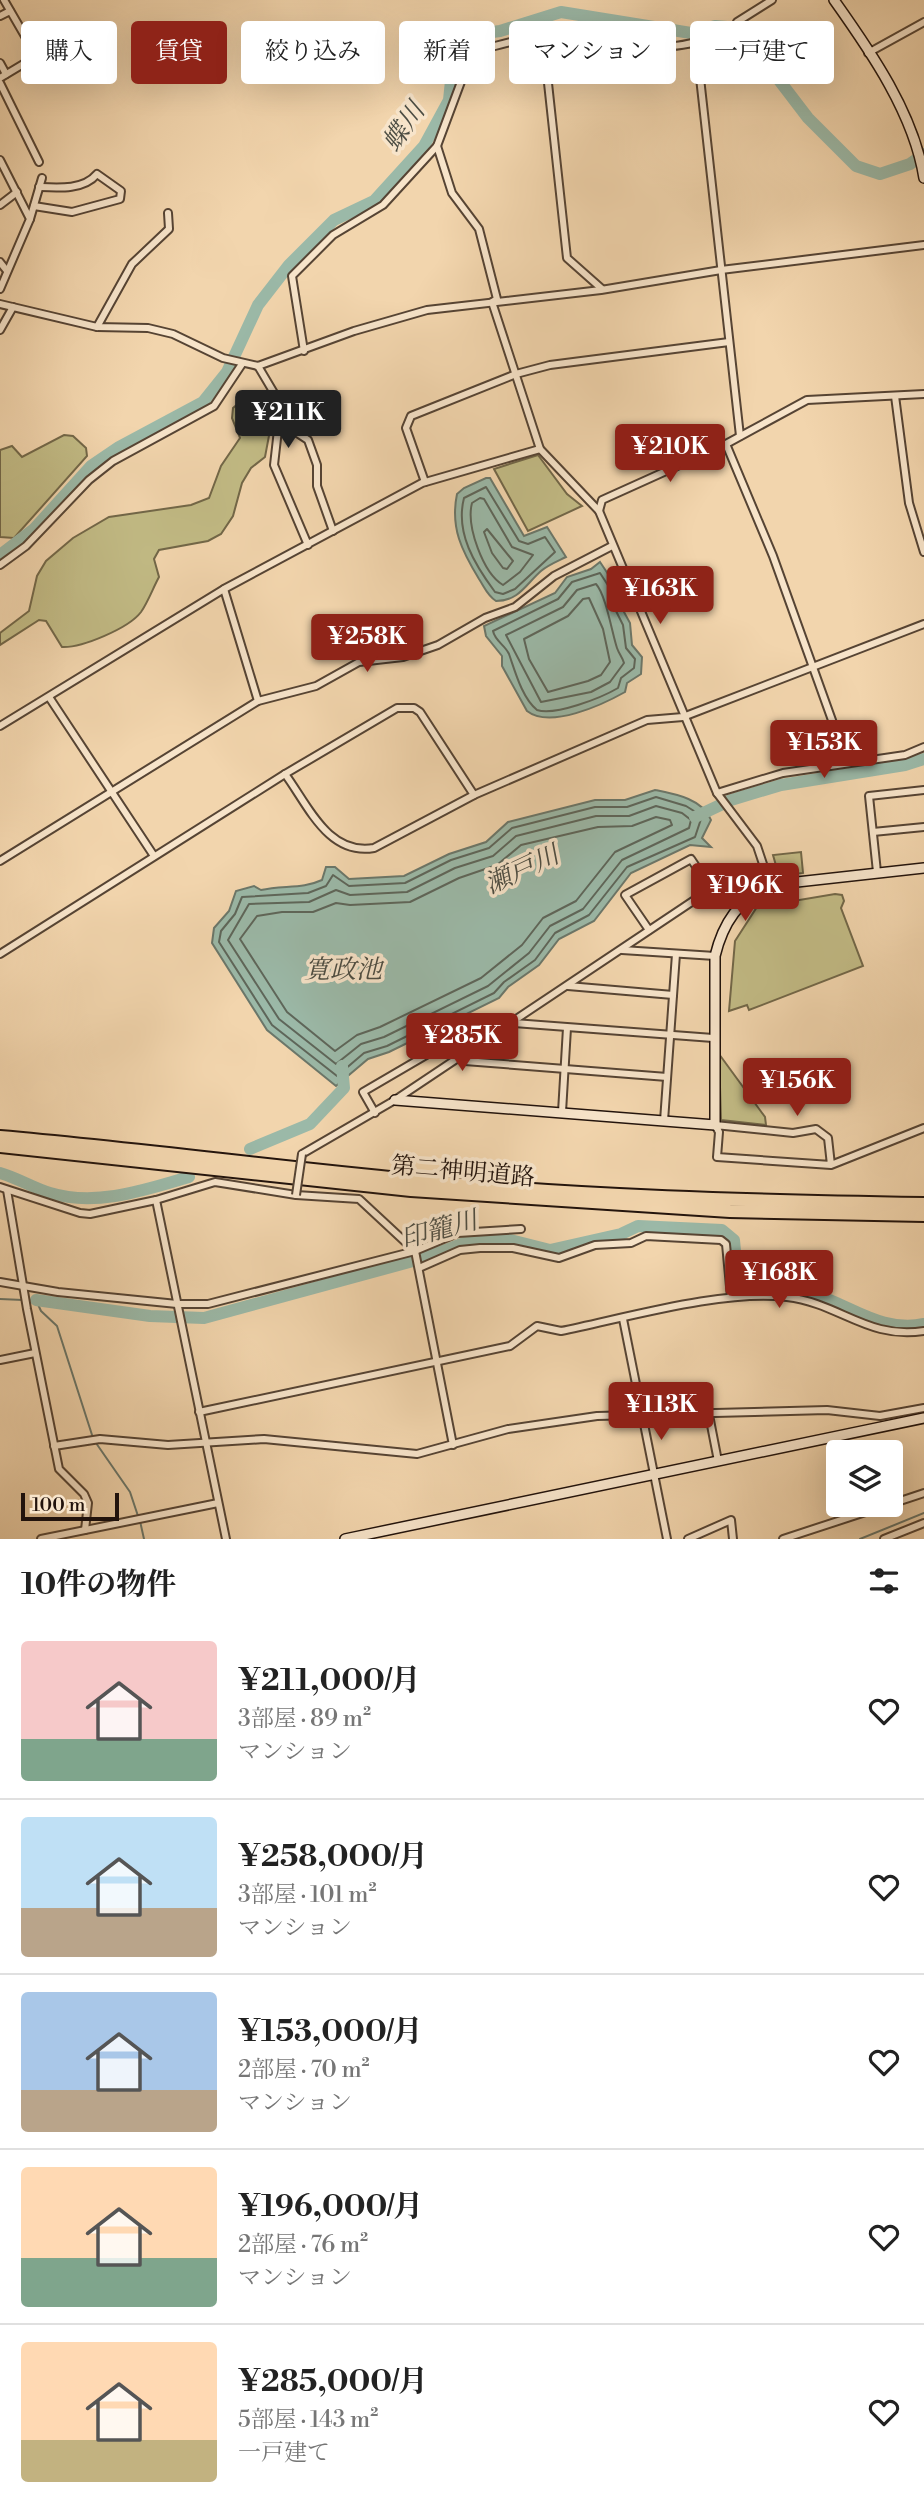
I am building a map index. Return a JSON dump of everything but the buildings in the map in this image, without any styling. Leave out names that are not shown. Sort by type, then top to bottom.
[{"type":"highway","name":"第二神明道路","points":[[0,1137],[145,1150],[413,1181],[730,1200],[924,1204]]},
{"type":"highway","name":"第二神明道路","points":[[0,1146],[424,1191],[730,1211],[924,1215]]},
{"type":"street","points":[[4,0],[21,30]]},
{"type":"street","points":[[739,21],[772,0]]},
{"type":"street","points":[[834,0],[895,96],[924,178]]},
{"type":"street","points":[[0,16],[10,11]]},
{"type":"street","points":[[868,53],[924,22]]},
{"type":"street","points":[[304,351],[292,276],[333,235],[383,205],[437,146],[471,55],[475,51],[509,44]]},
{"type":"street","points":[[0,63],[2,78],[39,162]]},
{"type":"street","points":[[2,78],[21,66]]},
{"type":"street","points":[[548,84],[567,258],[602,289]]},
{"type":"street","points":[[701,84],[740,436]]},
{"type":"street","points":[[437,146],[449,187],[479,229],[483,239],[497,299],[492,302]]},
{"type":"street","points":[[0,160],[30,219]]},
{"type":"street","points":[[34,206],[72,212],[120,199],[121,191],[97,174],[92,180],[64,188],[39,187]]},
{"type":"street","points":[[0,289],[30,219],[42,178]]},
{"type":"street","points":[[0,205],[18,192]]},
{"type":"street","points":[[97,327],[132,264],[169,229],[168,213]]},
{"type":"street","points":[[0,304],[97,327],[148,328],[173,334],[223,358],[258,366],[404,315],[721,270],[924,245]]},
{"type":"street","points":[[0,262],[7,271]]},
{"type":"street","points":[[492,302],[540,449],[599,510],[682,717],[717,793],[757,846],[770,886]]},
{"type":"street","points":[[0,330],[13,307]]},
{"type":"street","points":[[425,482],[406,428],[411,416],[516,374],[614,355],[729,342]]},
{"type":"street","points":[[0,565],[26,546],[89,480],[113,461],[214,405],[242,364]]},
{"type":"street","points":[[258,366],[274,393],[279,421],[274,465],[308,545]]},
{"type":"street","points":[[599,510],[602,500],[726,443],[807,400],[924,394]]},
{"type":"street","points":[[895,396],[909,503],[924,552]]},
{"type":"street","points":[[279,421],[308,440],[317,465],[317,486],[333,531]]},
{"type":"street","points":[[726,443],[773,556],[847,762]]},
{"type":"street","points":[[0,726],[224,589],[425,482],[540,449]]},
{"type":"street","points":[[0,861],[258,701],[316,686],[359,662],[403,657],[439,645],[485,618],[515,607],[554,576],[612,546]]},
{"type":"street","points":[[224,589],[258,701]]},
{"type":"street","points":[[285,774],[320,826],[346,847],[359,850],[374,848],[474,795],[647,720],[682,717],[924,624]]},
{"type":"street","points":[[49,697],[154,856]]},
{"type":"street","points":[[0,954],[285,774],[397,708],[414,708],[421,712],[474,795]]},
{"type":"street","points":[[717,793],[783,773],[905,755],[924,747]]},
{"type":"street","points":[[877,872],[869,796],[924,790]]},
{"type":"street","points":[[873,832],[924,827]]},
{"type":"street","points":[[649,930],[625,895],[691,859],[711,889]]},
{"type":"street","points":[[296,1195],[302,1154],[395,1101],[711,889],[763,866]]},
{"type":"street","points":[[924,868],[770,886],[753,893],[734,912],[720,932],[715,956],[713,1038],[715,1125],[719,1132],[717,1157],[831,1165],[924,1129]]},
{"type":"street","points":[[622,950],[715,956]]},
{"type":"street","points":[[664,1121],[676,954]]},
{"type":"street","points":[[568,986],[673,995]]},
{"type":"street","points":[[514,1023],[713,1038]]},
{"type":"street","points":[[562,1112],[567,1028]]},
{"type":"street","points":[[375,1113],[363,1092],[452,1040],[465,1061],[667,1077]]},
{"type":"street","points":[[395,1101],[562,1112],[793,1133],[816,1129],[828,1138],[831,1165]]},
{"type":"street","points":[[85,1530],[88,1503],[59,1469],[4,1188],[90,1214],[156,1200],[215,1182],[296,1195],[359,1199],[415,1251],[453,1446]]},
{"type":"street","points":[[156,1200],[226,1539]]},
{"type":"street","points":[[0,1282],[58,1292],[177,1304],[208,1304],[415,1251],[458,1233],[521,1229]]},
{"type":"street","points":[[419,1268],[460,1250],[480,1248],[513,1248],[559,1258],[595,1245],[631,1243],[646,1237],[721,1240],[726,1244],[731,1297]]},
{"type":"street","points":[[199,1412],[510,1346],[537,1326],[561,1331],[731,1297],[785,1296],[812,1302],[867,1328],[894,1334],[924,1331]]},
{"type":"street","points":[[623,1319],[667,1539]]},
{"type":"street","points":[[0,1360],[35,1353]]},
{"type":"street","points":[[54,1446],[100,1439],[167,1446],[264,1439],[417,1454],[508,1429],[597,1416],[827,1410],[880,1416],[924,1408]]},
{"type":"street","points":[[709,1415],[719,1461]]},
{"type":"street","points":[[345,1539],[924,1418]]},
{"type":"street","points":[[903,1500],[924,1493]]},
{"type":"street","points":[[41,1539],[218,1503]]},
{"type":"street","points":[[783,1539],[850,1517]]},
{"type":"street","points":[[688,1539],[731,1520],[733,1539]]},
{"type":"street","points":[[884,1539],[924,1522]]},
{"type":"shaded area","points":[[263,398],[272,403],[274,409],[265,457],[251,468],[242,483],[233,516],[221,534],[208,541],[159,550],[154,559],[159,577],[144,608],[135,618],[93,641],[62,647],[46,621],[39,620],[0,645],[0,633],[29,611],[37,576],[46,561],[73,538],[109,517],[191,505],[209,498],[221,466],[240,438],[232,418],[233,408],[239,403]]},
{"type":"shaded area","points":[[64,435],[73,436],[86,448],[87,456],[14,538],[0,537],[0,450],[12,446],[22,457]]},
{"type":"shaded area","points":[[538,455],[567,494],[582,506],[528,531],[494,469]]},
{"type":"shaded area","points":[[801,852],[803,873],[779,876],[773,855]]},
{"type":"shaded area","points":[[842,895],[844,901],[841,908],[863,966],[749,1010],[747,1005],[729,1011],[735,941],[757,907]]},
{"type":"shaded area","points":[[719,1054],[765,1117],[766,1125],[721,1120]]},
{"type":"water","points":[[490,478],[524,536],[547,527],[566,557],[544,569],[516,595],[496,601],[486,591],[467,559],[455,518],[457,494]]},
{"type":"water","points":[[600,562],[618,589],[618,601],[630,623],[632,645],[642,657],[641,674],[627,683],[625,692],[603,703],[562,716],[537,716],[527,711],[502,666],[502,656],[486,636],[484,626],[555,593],[567,577],[591,569]]},
{"type":"water","name":"寛政池","points":[[655,790],[688,799],[702,807],[711,820],[702,838],[711,847],[690,845],[631,873],[594,921],[559,939],[539,965],[508,987],[499,998],[389,1052],[368,1059],[336,1086],[267,1030],[212,943],[214,928],[229,911],[236,891],[254,886],[261,890],[315,883],[322,880],[326,867],[335,867],[349,879],[404,876],[449,854],[486,842],[508,822],[595,800],[625,800]]},
{"type":"waterway","name":"蝶川","points":[[0,555],[34,529],[91,466],[119,447],[203,402],[227,372],[258,305],[289,265],[334,220],[374,201],[424,146],[449,100],[455,43],[463,36],[500,31],[561,12],[691,33],[715,26],[727,27],[749,41],[808,118],[856,166],[880,174],[910,164],[924,154]]},
{"type":"waterway","name":"瀬戸川","points":[[695,817],[731,800],[781,785],[905,765],[924,759]]},
{"type":"waterway","name":"瀬戸川","points":[[250,1149],[310,1124],[344,1088],[342,1066]]},
{"type":"waterway","name":"瀬戸川","points":[[0,1173],[50,1193],[85,1198],[120,1195],[189,1177]]},
{"type":"waterway","name":"印籠川","points":[[36,1300],[150,1316],[204,1318],[424,1258],[469,1241],[506,1239],[550,1250],[621,1234],[638,1226],[722,1230],[734,1240],[739,1292],[784,1289],[801,1291],[879,1321],[908,1326],[924,1324]]},
{"type":"waterway","points":[[0,1299],[23,1300]]},
{"type":"waterway","points":[[29,1300],[36,1300],[41,1311],[57,1326],[93,1438]]},
{"type":"waterway","points":[[96,1443],[130,1492],[138,1516]]},
{"type":"waterway","points":[[860,1539],[924,1513]]},
{"type":"waterway","points":[[140,1521],[144,1539]]}]
